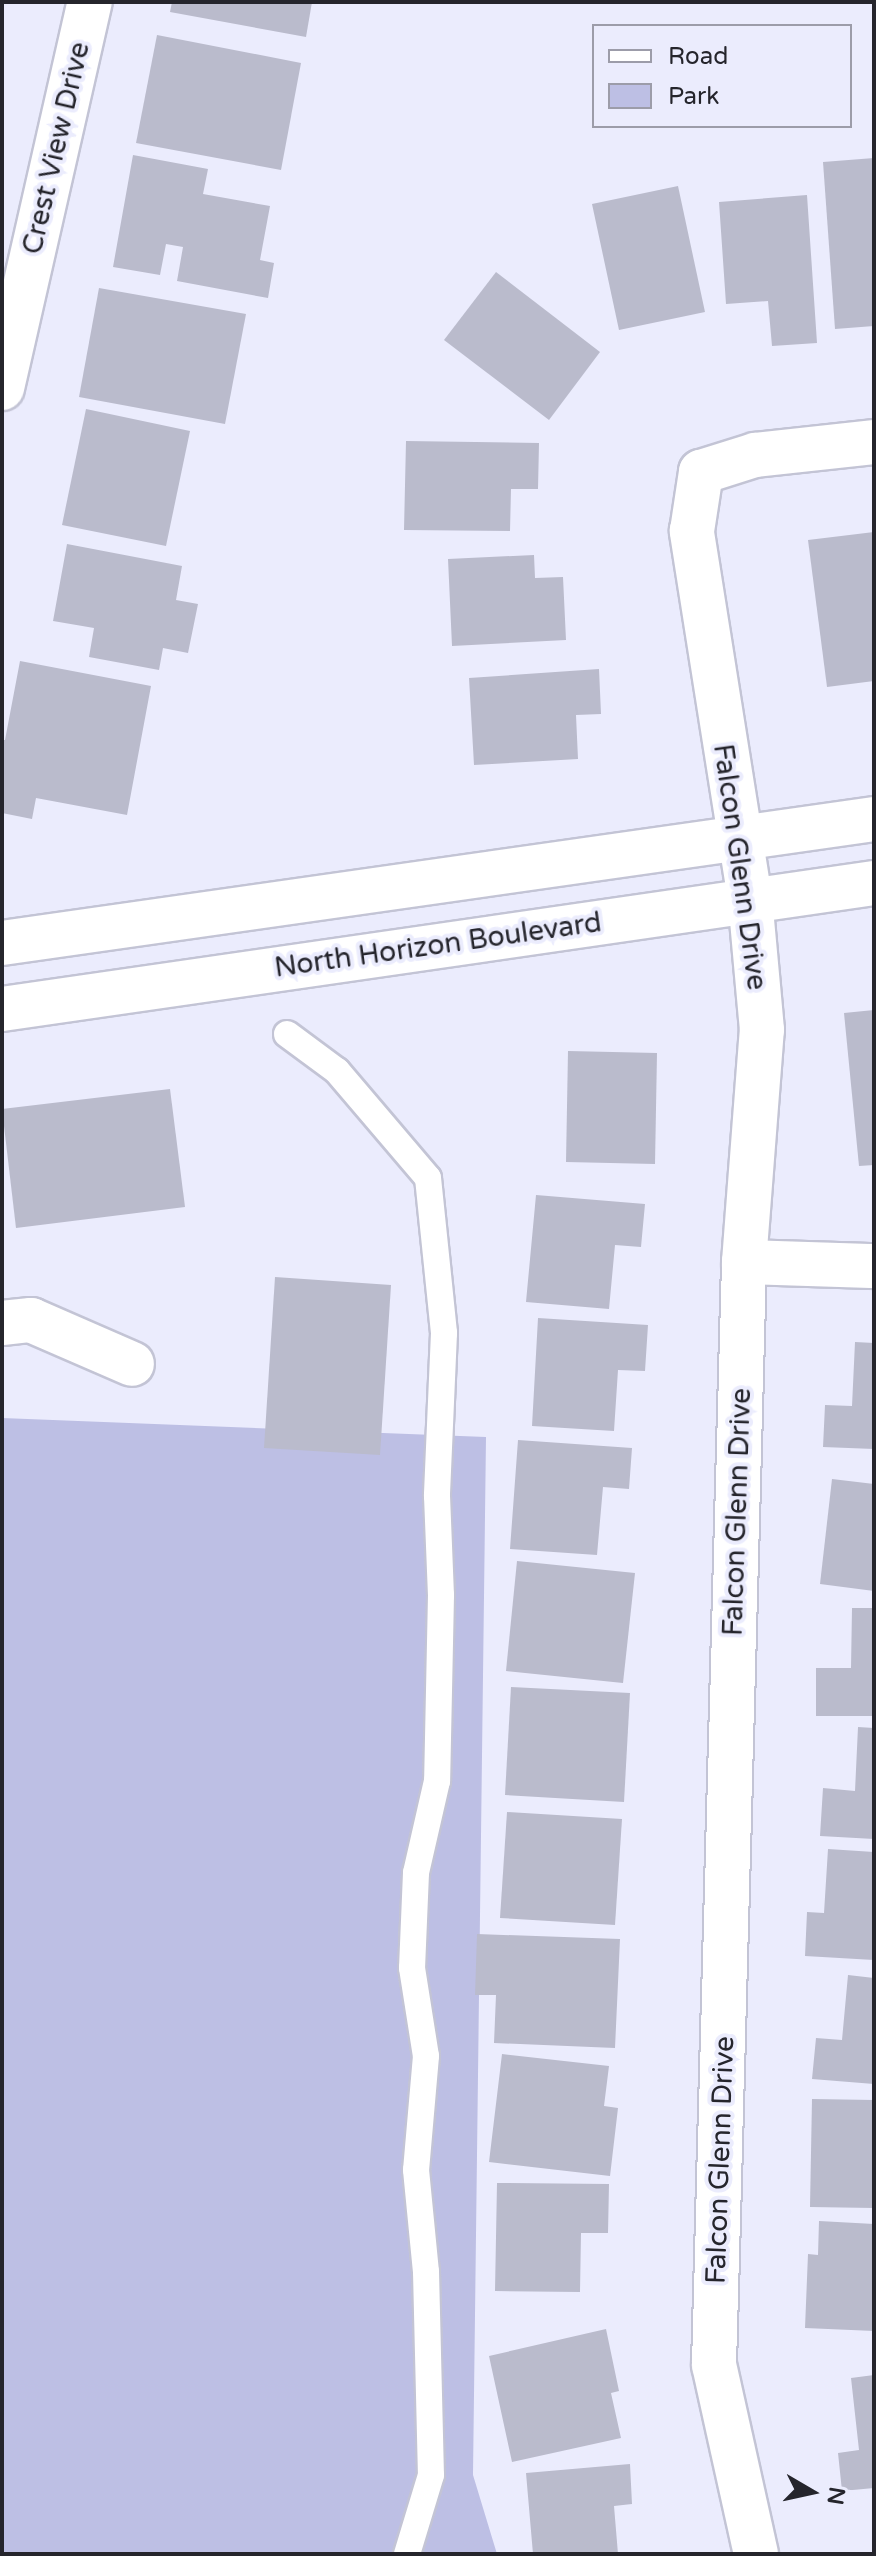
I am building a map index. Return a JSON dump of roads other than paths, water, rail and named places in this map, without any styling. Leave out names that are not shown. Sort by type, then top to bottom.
[{"type":"street","name":"Crest View Drive","points":[[2,388],[90,2]]},
{"type":"street","name":"Falcon Glenn Drive","points":[[756,2554],[714,2365],[744,1262],[762,1030],[750,899],[692,531],[701,472],[755,455],[874,442]]},
{"type":"street","points":[[2,943],[874,819]]},
{"type":"street","name":"North Horizon Boulevard","points":[[2,1009],[874,883]]},
{"type":"street","points":[[744,1262],[874,1266]]},
{"type":"street","points":[[2,1323],[31,1320],[132,1364]]},
{"type":"lane","points":[[287,1034],[337,1071],[428,1178],[444,1333],[437,1496],[441,1595],[437,1781],[416,1873],[412,1968],[426,2056],[416,2170],[426,2272],[431,2475],[407,2554]]}]
